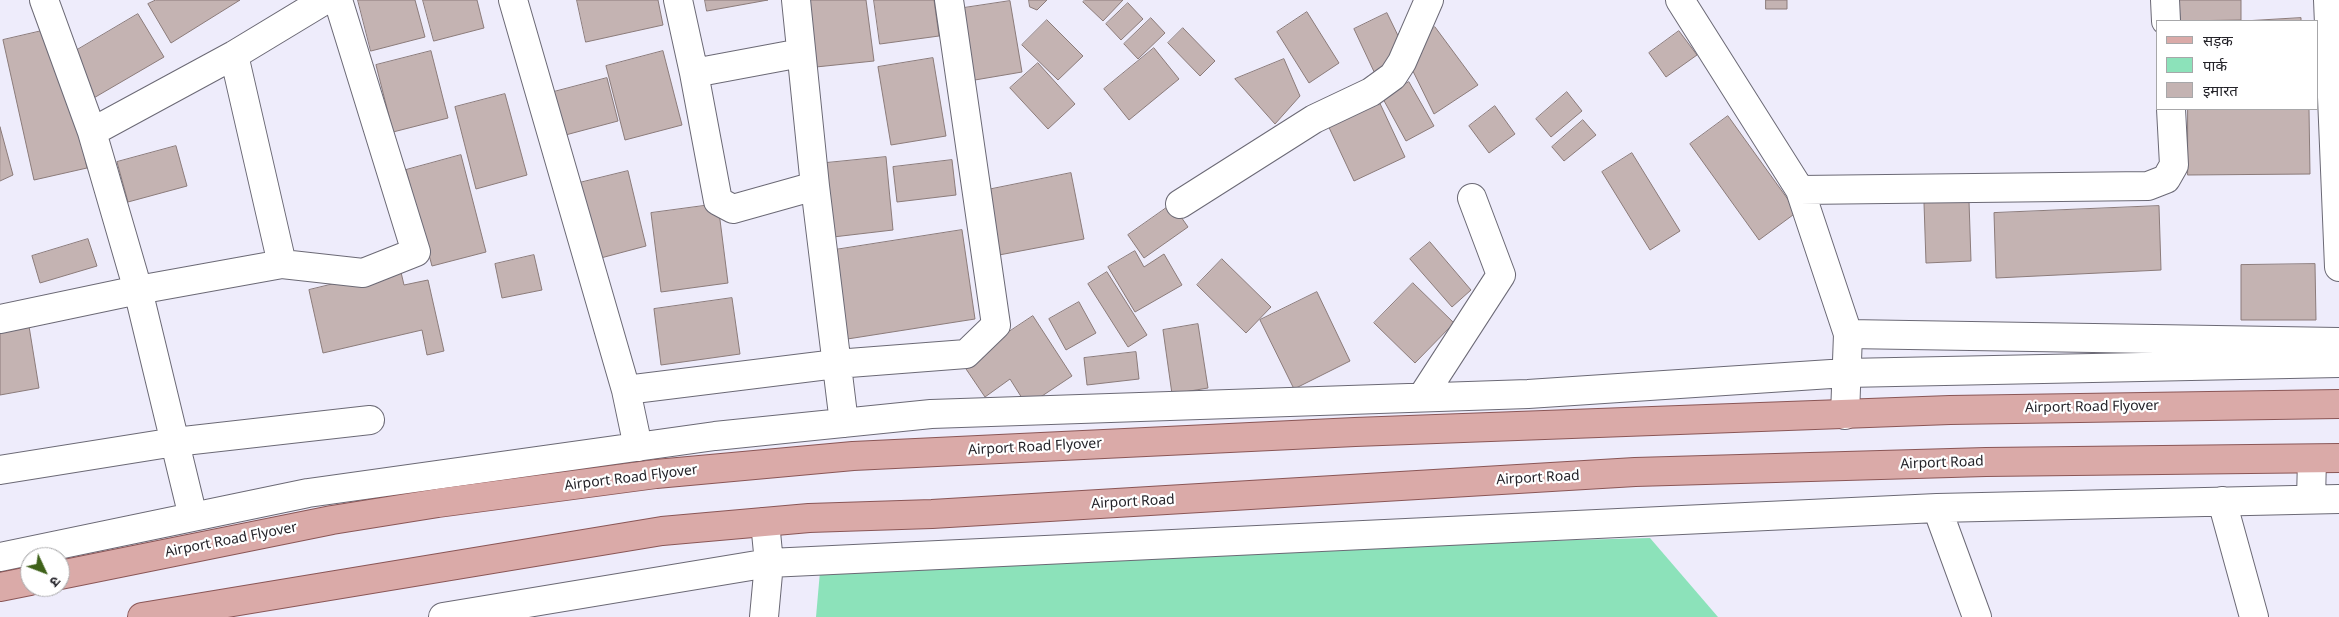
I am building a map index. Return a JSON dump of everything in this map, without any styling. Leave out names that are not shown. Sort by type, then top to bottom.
[{"type":"main road","name":"Airport Road Flyover","points":[[70,572],[341,518],[438,503],[656,474],[853,456],[1209,439],[1950,410],[2209,404],[2339,404]]},
{"type":"main road","points":[[2312,459],[2339,458]]},
{"type":"main road","name":"Airport Road","points":[[765,522],[1635,472],[1986,462],[2312,459]]},
{"type":"main road","points":[[142,617],[662,531],[765,522]]},
{"type":"main road","points":[[0,587],[20,583]]},
{"type":"street","points":[[44,0],[92,132],[138,290],[193,517]]},
{"type":"street","points":[[92,132],[234,55],[325,0]]},
{"type":"street","points":[[0,319],[138,290],[282,264],[363,273],[416,252],[338,0]]},
{"type":"street","points":[[513,0],[626,390],[638,447]]},
{"type":"street","points":[[678,0],[718,201],[733,209],[814,186]]},
{"type":"street","points":[[796,0],[814,186],[844,423]]},
{"type":"street","points":[[626,390],[836,364],[966,354],[996,325],[949,0]]},
{"type":"street","points":[[1180,204],[1314,119],[1371,92],[1393,76],[1402,62],[1429,0]]},
{"type":"street","points":[[1680,0],[1800,190],[1848,334],[1845,415]]},
{"type":"street","points":[[2165,0],[2166,20]]},
{"type":"street","points":[[2328,0],[2339,267]]},
{"type":"street","points":[[694,73],[801,53]]},
{"type":"street","points":[[234,55],[282,264]]},
{"type":"street","points":[[1800,190],[2148,186],[2166,179],[2174,165],[2171,110]]},
{"type":"street","points":[[1422,397],[1501,275],[1472,198]]},
{"type":"street","points":[[1848,334],[2339,342]]},
{"type":"street","points":[[0,557],[308,493],[638,447],[930,414],[1528,394],[1846,373],[2339,363]]},
{"type":"street","points":[[1208,405],[1209,439]]},
{"type":"street","points":[[0,470],[174,442],[370,420]]},
{"type":"street","points":[[2311,499],[2312,459]]},
{"type":"street","points":[[443,617],[769,563],[1937,508],[2339,499]]},
{"type":"street","points":[[2222,501],[2254,617]]},
{"type":"street","points":[[1937,508],[1977,617]]},
{"type":"street","points":[[764,617],[769,563],[765,522]]},
{"type":"green space","points":[[1650,538],[1718,617],[816,617],[821,560]]},
{"type":"building","points":[[156,0],[240,0],[171,43],[148,4]]},
{"type":"building","points":[[358,0],[415,0],[425,37],[371,51]]},
{"type":"building","points":[[423,0],[477,0],[484,28],[434,41]]},
{"type":"building","points":[[577,0],[658,0],[663,25],[586,42]]},
{"type":"building","points":[[705,0],[768,0],[707,11]]},
{"type":"building","points":[[808,0],[866,0],[874,61],[816,67]]},
{"type":"building","points":[[874,0],[934,0],[939,36],[880,44]]},
{"type":"building","points":[[1029,0],[1047,0],[1037,10],[1030,7]]},
{"type":"building","points":[[1085,0],[1123,0],[1103,21],[1083,2]]},
{"type":"building","points":[[1766,0],[1787,0],[1787,9],[1766,9]]},
{"type":"building","points":[[2179,0],[2241,0],[2241,20],[2181,20]]},
{"type":"building","points":[[1010,1],[1022,72],[969,81],[957,9]]},
{"type":"building","points":[[1128,3],[1143,19],[1121,40],[1106,24]]},
{"type":"building","points":[[1307,12],[1339,63],[1309,83],[1277,32]]},
{"type":"building","points":[[1387,13],[1405,50],[1377,78],[1354,29]]},
{"type":"building","points":[[138,14],[164,57],[92,99],[67,56]]},
{"type":"building","points":[[1151,18],[1165,33],[1138,59],[1124,44]]},
{"type":"building","points":[[2301,18],[2301,20],[2263,20]]},
{"type":"building","points":[[1047,20],[1083,56],[1058,80],[1022,45]]},
{"type":"building","points":[[1435,27],[1478,85],[1434,114],[1408,61],[1416,45]]},
{"type":"building","points":[[1183,28],[1215,61],[1200,76],[1168,43]]},
{"type":"building","points":[[46,30],[58,79],[67,77],[87,168],[34,180],[3,40]]},
{"type":"building","points":[[1679,31],[1697,55],[1666,77],[1649,53]]},
{"type":"building","points":[[1154,48],[1179,79],[1129,120],[1104,89]]},
{"type":"building","points":[[431,51],[448,118],[393,132],[376,65]]},
{"type":"building","points":[[663,51],[682,125],[625,140],[606,66]]},
{"type":"building","points":[[933,58],[946,136],[891,145],[878,67]]},
{"type":"building","points":[[1284,59],[1300,96],[1275,124],[1235,79]]},
{"type":"building","points":[[1038,63],[1075,104],[1048,129],[1010,88]]},
{"type":"building","points":[[607,78],[618,121],[558,137],[546,94]]},
{"type":"building","points":[[1409,82],[1434,126],[1406,141],[1382,97]]},
{"type":"building","points":[[1567,92],[1582,111],[1551,137],[1536,119]]},
{"type":"building","points":[[505,94],[527,175],[476,189],[455,107]]},
{"type":"building","points":[[1376,95],[1405,157],[1354,181],[1325,119]]},
{"type":"building","points":[[1495,106],[1515,134],[1489,153],[1469,126]]},
{"type":"building","points":[[2188,110],[2309,110],[2310,174],[2188,175]]},
{"type":"building","points":[[1728,116],[1797,212],[1759,240],[1690,144]]},
{"type":"building","points":[[1583,120],[1596,135],[1564,161],[1552,147]]},
{"type":"building","points":[[0,127],[13,175],[0,181]]},
{"type":"building","points":[[176,146],[187,186],[128,202],[117,162]]},
{"type":"building","points":[[1632,153],[1680,231],[1650,250],[1602,172]]},
{"type":"building","points":[[461,155],[486,252],[432,266],[406,170]]},
{"type":"building","points":[[886,157],[893,230],[833,237],[826,163]]},
{"type":"building","points":[[952,160],[956,195],[897,202],[893,167]]},
{"type":"building","points":[[628,171],[646,246],[597,259],[579,183]]},
{"type":"building","points":[[1071,173],[1084,239],[999,255],[987,190]]},
{"type":"building","points":[[1969,201],[1971,261],[1926,263],[1924,203]]},
{"type":"building","points":[[718,204],[728,283],[661,292],[651,213]]},
{"type":"building","points":[[1172,204],[1188,227],[1144,258],[1128,235]]},
{"type":"building","points":[[2159,206],[2161,270],[1996,278],[1994,213]]},
{"type":"building","points":[[962,230],[975,319],[841,340],[828,251]]},
{"type":"building","points":[[88,239],[97,266],[40,283],[32,256]]},
{"type":"building","points":[[1430,242],[1471,290],[1452,307],[1410,259]]},
{"type":"building","points":[[1135,251],[1144,267],[1164,254],[1182,285],[1135,312],[1108,267]]},
{"type":"building","points":[[534,255],[542,290],[502,298],[495,264]]},
{"type":"building","points":[[1222,259],[1271,307],[1246,333],[1197,285]]},
{"type":"building","points":[[2315,264],[2316,320],[2241,320],[2241,265]]},
{"type":"building","points":[[400,268],[404,285],[428,280],[444,351],[427,355],[422,330],[323,353],[309,290]]},
{"type":"building","points":[[1107,272],[1147,335],[1128,347],[1088,284]]},
{"type":"building","points":[[1413,283],[1454,323],[1415,363],[1374,323]]},
{"type":"building","points":[[1317,292],[1350,361],[1294,389],[1260,320]]},
{"type":"building","points":[[732,298],[740,354],[661,365],[654,309]]},
{"type":"building","points":[[1079,302],[1096,333],[1066,350],[1049,319]]},
{"type":"building","points":[[1033,316],[1072,376],[1027,406],[1010,379],[985,397],[962,363]]},
{"type":"building","points":[[28,320],[39,388],[0,395],[0,324]]},
{"type":"building","points":[[1198,324],[1208,388],[1172,394],[1163,330]]},
{"type":"building","points":[[1136,352],[1139,379],[1087,385],[1084,358]]}]
